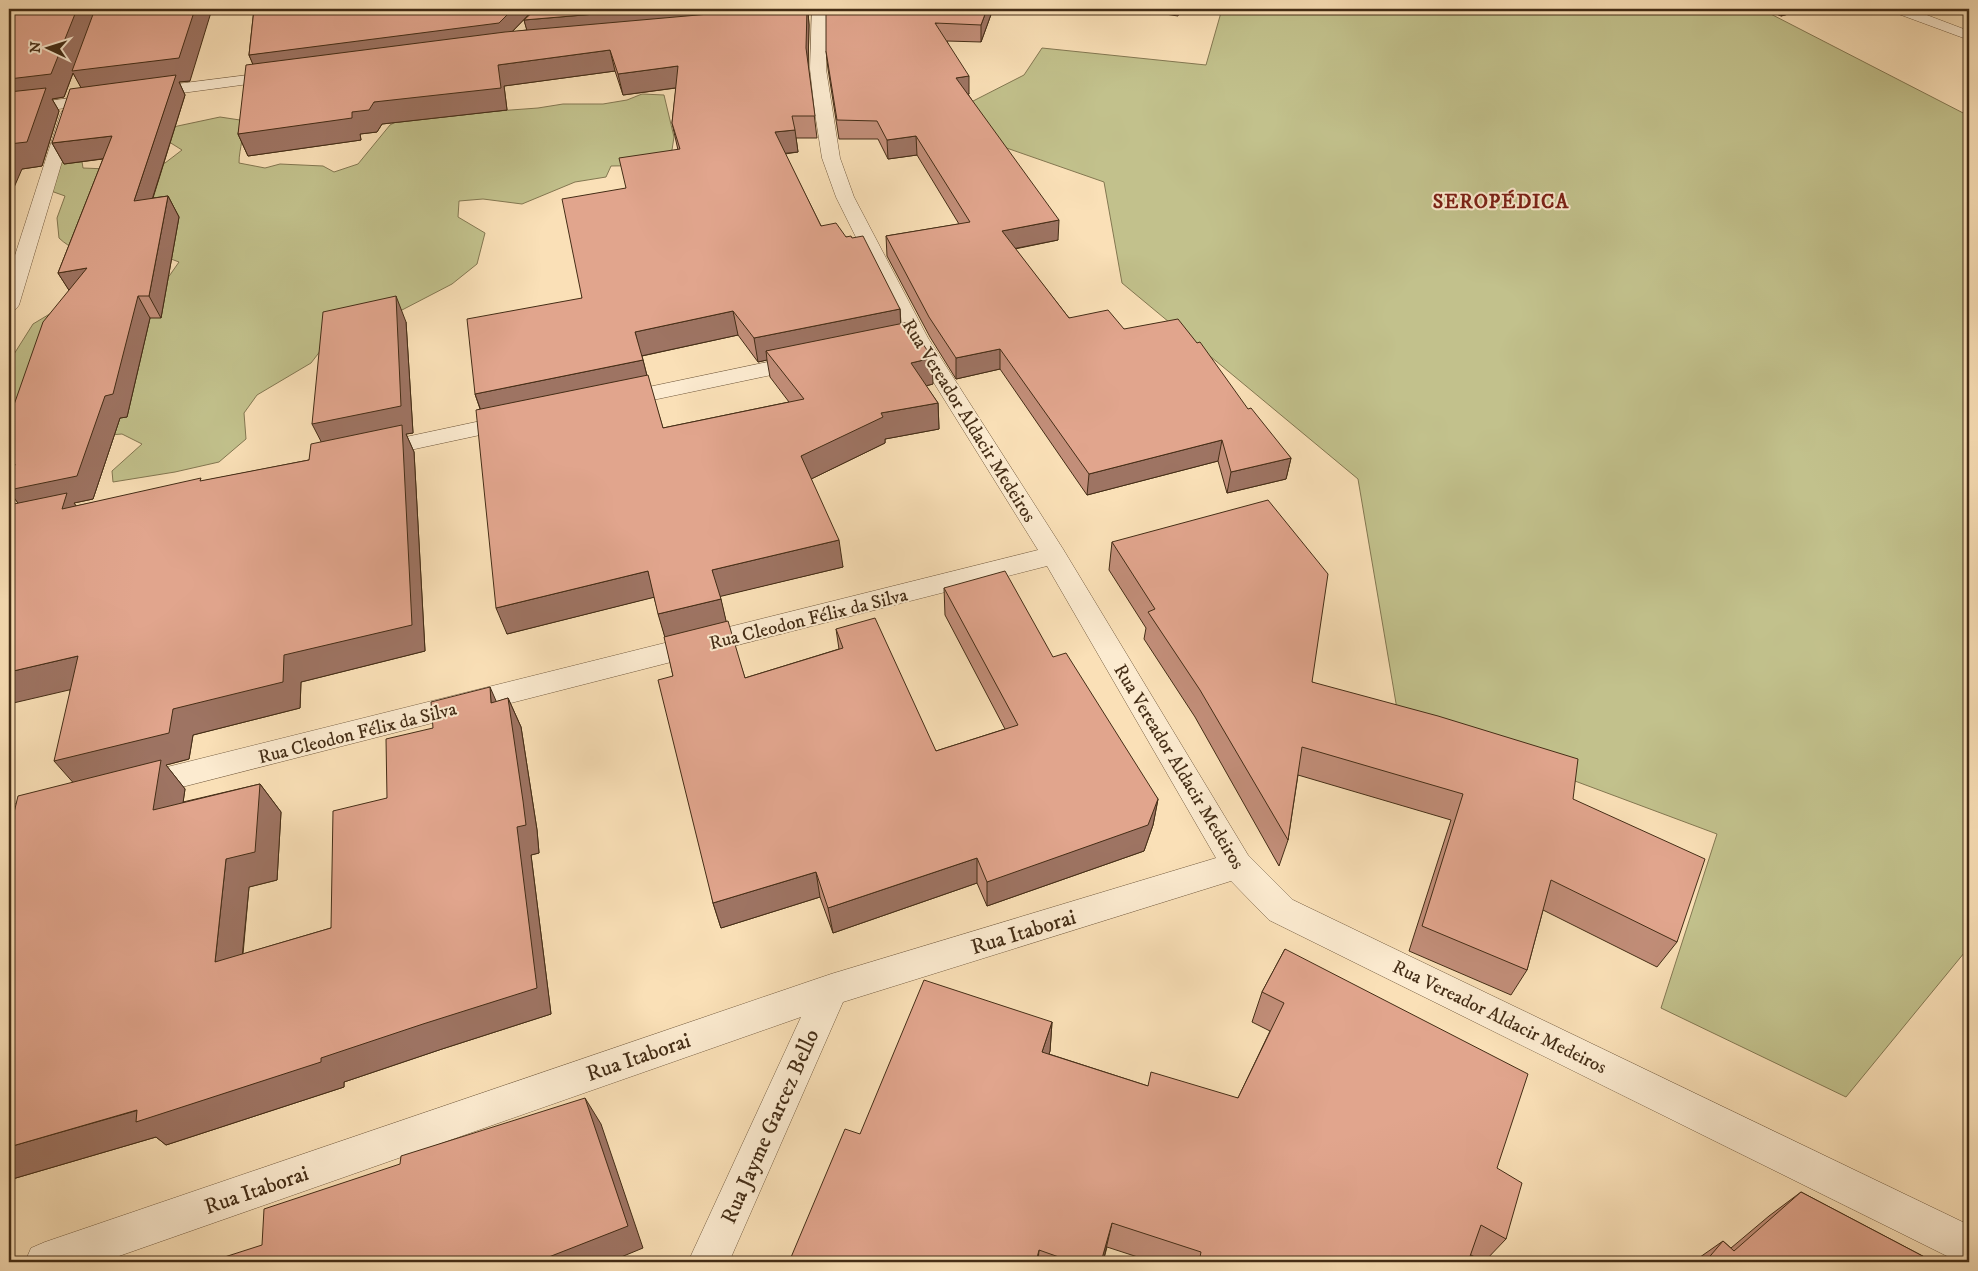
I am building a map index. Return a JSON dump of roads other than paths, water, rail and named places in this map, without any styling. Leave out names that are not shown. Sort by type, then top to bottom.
[{"type":"street","points":[[1898,9],[1969,36]]},
{"type":"street","name":"Rua Vereador Aldacir Medeiros","points":[[815,15],[818,69],[831,158],[845,198],[908,340],[1054,555],[1237,865],[1281,910],[1969,1246]]},
{"type":"street","points":[[9,111],[296,74]]},
{"type":"street","points":[[9,305],[12,283],[78,84]]},
{"type":"street","points":[[595,405],[829,356]]},
{"type":"street","points":[[351,455],[536,417]]},
{"type":"street","name":"Rua Cleodon Félix da Silva","points":[[115,793],[1054,555]]},
{"type":"street","points":[[9,820],[76,802]]},
{"type":"street","name":"Rua Itaborai","points":[[45,1262],[831,990],[1237,865]]},
{"type":"street","name":"Rua Jayme Garcez Bello","points":[[708,1262],[831,990]]},
{"type":"district","name":"SEROPÉDICA","points":[[1501,201]]}]
